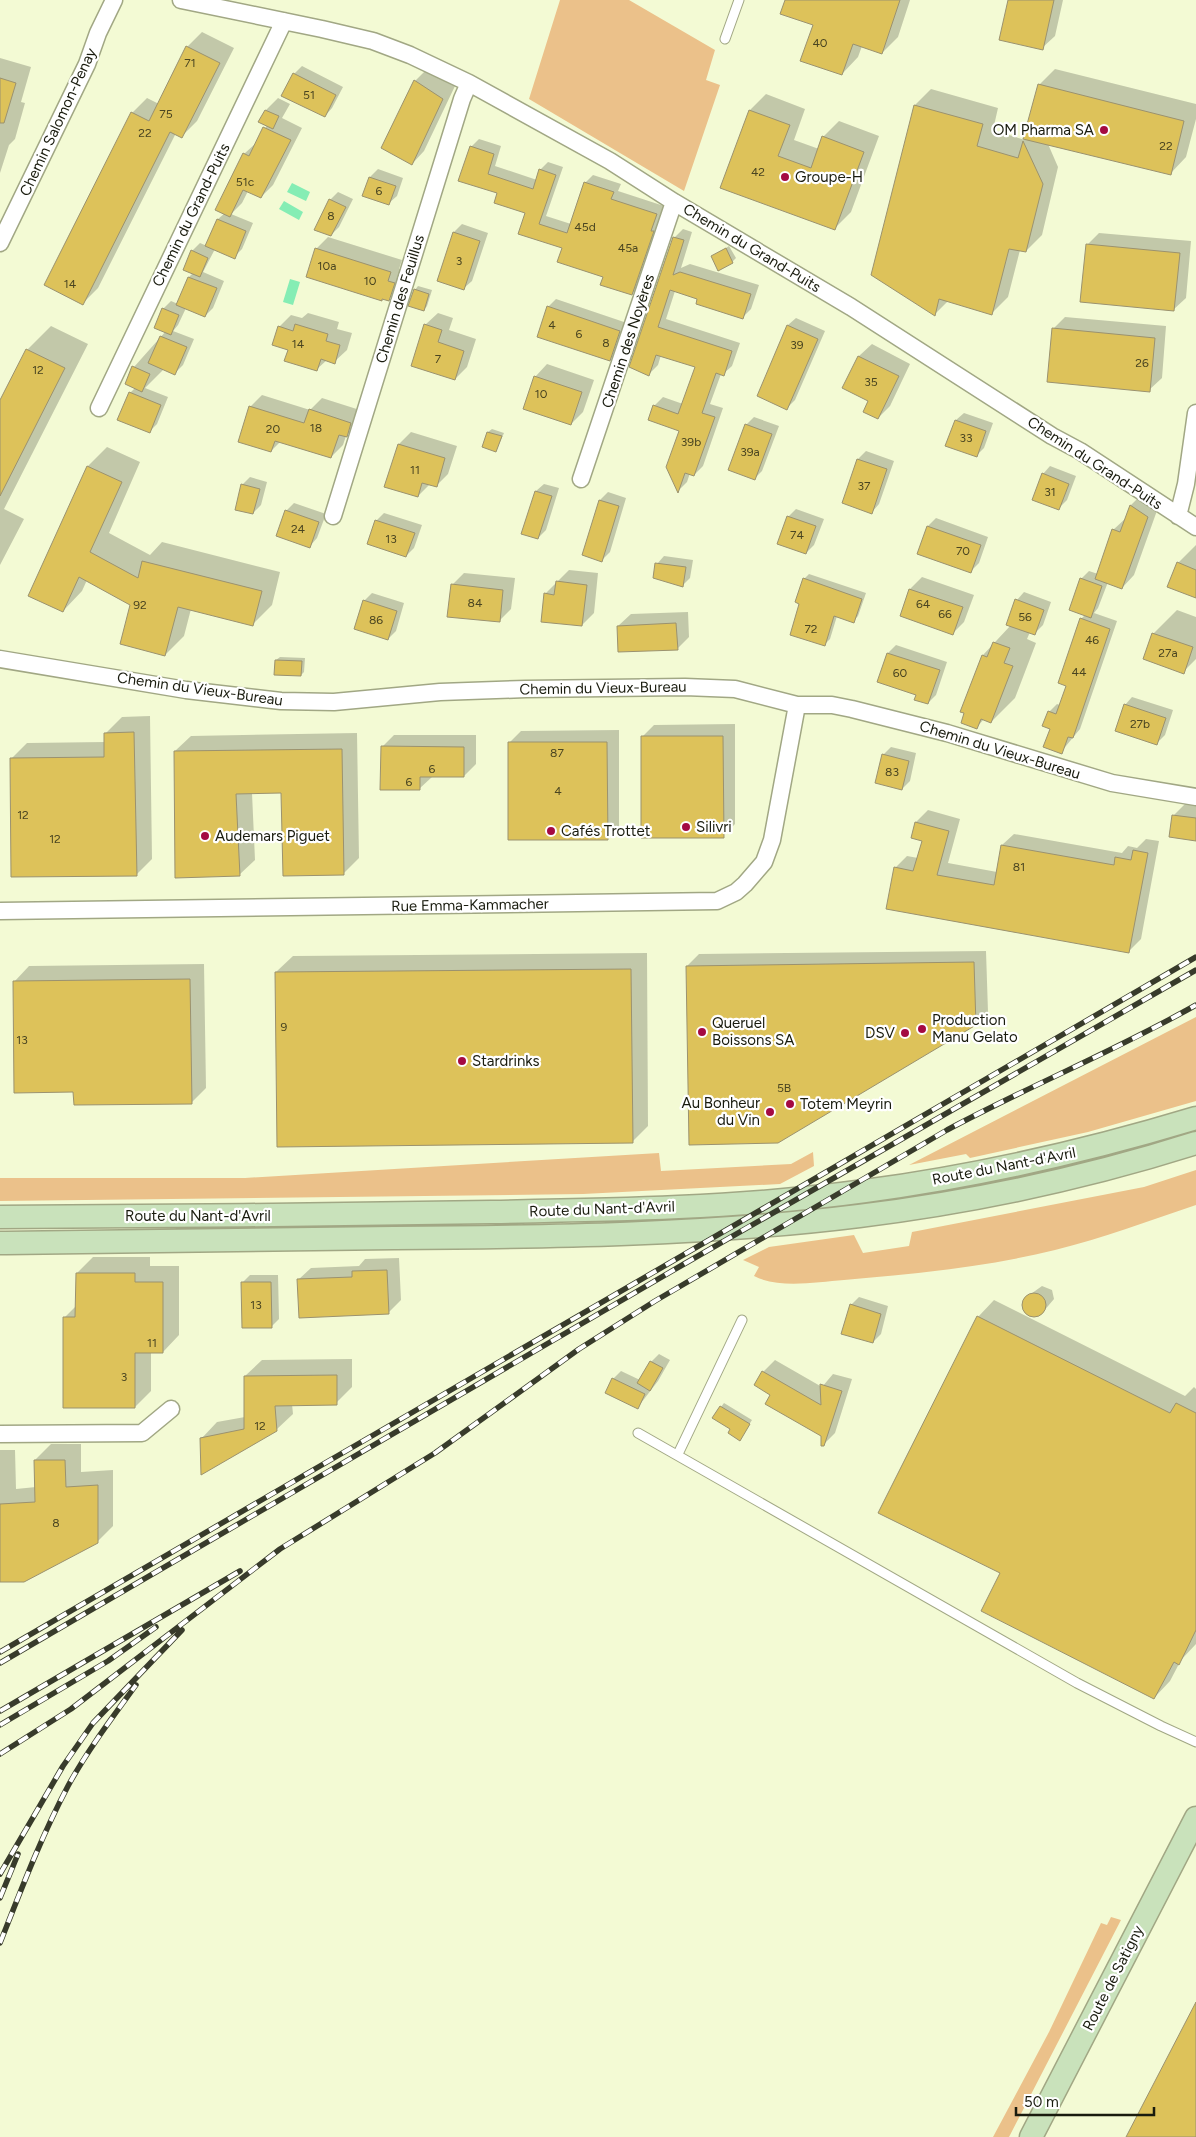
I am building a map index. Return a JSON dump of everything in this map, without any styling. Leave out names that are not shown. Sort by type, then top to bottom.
[{"type":"main road","name":"Route du Nant-d'Avril","points":[[0,1217],[608,1210],[759,1202],[864,1191],[972,1174],[1090,1148],[1196,1118]]},
{"type":"main road","name":"Route du Nant-d'Avril","points":[[0,1242],[458,1238],[626,1233],[756,1226],[861,1216],[957,1202],[1097,1172],[1196,1144]]},
{"type":"main road","name":"Route de Satigny","points":[[1031,2137],[1196,1818]]},
{"type":"street","name":"Chemin Salomon-Penay","points":[[0,243],[87,64],[98,32],[114,0]]},
{"type":"street","name":"Chemin du Grand-Puits","points":[[181,0],[372,41],[410,55],[470,83],[578,141],[674,202],[846,304],[1052,436],[1080,451],[1196,527]]},
{"type":"street","name":"Chemin du Grand-Puits","points":[[99,408],[284,21]]},
{"type":"street","name":"Chemin des Feuillus","points":[[333,516],[459,108],[470,83]]},
{"type":"street","name":"Chemin des Noyères","points":[[582,479],[674,202]]},
{"type":"street","points":[[1178,516],[1186,484],[1196,413]]},
{"type":"street","name":"Chemin du Vieux-Bureau","points":[[0,659],[186,690],[281,701],[334,702],[440,692],[526,689],[685,687],[735,689],[797,706],[832,705],[859,710],[947,733],[1112,783],[1196,797]]},
{"type":"street","name":"Rue Emma-Kammacher","points":[[0,911],[717,901],[752,879],[764,862],[772,840],[797,706]]},
{"type":"street","points":[[0,1434],[142,1433],[171,1409]]},
{"type":"lane","points":[[725,39],[740,0]]},
{"type":"lane","points":[[678,1454],[742,1320]]},
{"type":"lane","points":[[638,1432],[826,1541],[1077,1682],[1196,1742]]},
{"type":"shaded area","points":[[560,0],[629,0],[715,50],[706,80],[720,85],[684,191],[529,99]]},
{"type":"shaded area","points":[[292,183],[310,192],[306,201],[287,192]]},
{"type":"shaded area","points":[[284,201],[303,212],[299,220],[279,209]]},
{"type":"shaded area","points":[[290,279],[300,282],[293,305],[283,302]]},
{"type":"shaded area","points":[[1196,1017],[1196,1101],[1088,1132],[970,1158],[966,1154],[909,1165]]},
{"type":"shaded area","points":[[813,1152],[814,1166],[780,1184],[583,1194],[0,1201],[0,1178],[245,1178],[659,1153],[661,1171],[791,1164]]},
{"type":"shaded area","points":[[1196,1170],[1196,1205],[1091,1240],[1029,1256],[923,1272],[798,1284],[764,1280],[754,1276],[759,1267],[743,1260],[769,1247],[854,1235],[863,1253],[909,1246],[912,1232],[1144,1187]]},
{"type":"shaded area","points":[[1111,1917],[1121,1920],[1009,2137],[993,2137],[1049,2032],[1101,1923],[1107,1925]]},
{"type":"building","points":[[785,0],[900,0],[882,54],[853,44],[842,75],[800,61],[813,25],[780,14]]},
{"type":"building","points":[[1008,0],[1054,0],[1043,50],[999,40]]},
{"type":"building","points":[[186,46],[220,63],[182,138],[170,132],[83,305],[44,285],[131,112],[149,121]]},
{"type":"building","points":[[293,73],[336,95],[325,117],[281,96]]},
{"type":"building","points":[[0,78],[16,83],[4,123],[0,123]]},
{"type":"building","points":[[414,80],[443,99],[412,165],[381,148]]},
{"type":"building","name":"OM Pharma SA","points":[[1038,84],[1184,121],[1171,175],[1023,139]]},
{"type":"building","points":[[914,105],[983,124],[977,146],[1018,158],[1023,141],[1043,184],[1026,252],[1009,249],[992,315],[939,299],[935,316],[871,275]]},
{"type":"building","points":[[265,110],[279,116],[273,129],[258,122]]},
{"type":"building","points":[[749,110],[790,125],[778,156],[811,168],[822,136],[864,152],[835,230],[720,188]]},
{"type":"building","points":[[263,127],[291,140],[261,198],[243,190],[230,217],[215,210],[243,153],[249,156]]},
{"type":"building","points":[[470,146],[494,154],[488,174],[533,189],[539,169],[556,175],[539,224],[567,233],[584,182],[614,192],[611,199],[657,214],[651,231],[654,231],[632,295],[600,285],[603,277],[557,262],[562,248],[518,234],[525,213],[494,203],[497,193],[458,181]]},
{"type":"building","points":[[369,177],[396,186],[389,205],[362,196]]},
{"type":"building","points":[[329,199],[346,207],[331,236],[314,230]]},
{"type":"building","points":[[217,219],[246,231],[235,259],[205,246]]},
{"type":"building","points":[[453,232],[480,241],[464,290],[437,281]]},
{"type":"building","points":[[673,237],[684,240],[673,275],[680,272],[751,294],[743,319],[696,304],[697,299],[670,290],[658,327],[732,351],[724,376],[716,373],[702,413],[715,417],[694,476],[685,473],[678,493],[666,467],[679,431],[648,420],[653,405],[678,414],[695,367],[656,355],[649,376],[629,367]]},
{"type":"building","points":[[1086,244],[1180,253],[1174,311],[1080,302]]},
{"type":"building","points":[[315,248],[391,272],[388,281],[395,283],[389,301],[382,299],[382,301],[306,277]]},
{"type":"building","points":[[726,248],[733,263],[718,271],[711,256]]},
{"type":"building","points":[[191,250],[208,258],[200,277],[183,270]]},
{"type":"building","points":[[188,277],[217,288],[205,317],[176,305]]},
{"type":"building","points":[[414,289],[429,294],[424,311],[408,306]]},
{"type":"building","points":[[547,306],[620,331],[610,361],[537,337]]},
{"type":"building","points":[[162,308],[179,315],[171,335],[154,328]]},
{"type":"building","points":[[295,324],[328,334],[326,341],[340,345],[335,364],[321,359],[317,371],[284,361],[288,350],[272,345],[278,326],[293,331]]},
{"type":"building","points":[[424,324],[442,330],[438,342],[464,351],[455,380],[411,366]]},
{"type":"building","points":[[787,325],[818,339],[787,410],[757,396]]},
{"type":"building","points":[[1052,328],[1155,338],[1150,392],[1047,382]]},
{"type":"building","points":[[160,336],[187,347],[175,375],[148,363]]},
{"type":"building","points":[[26,349],[65,368],[0,496],[0,400]]},
{"type":"building","points":[[858,356],[899,376],[878,419],[863,412],[868,401],[842,388]]},
{"type":"building","points":[[132,366],[150,374],[142,392],[125,384]]},
{"type":"building","points":[[534,376],[582,392],[571,425],[523,409]]},
{"type":"building","points":[[129,392],[161,405],[150,433],[117,420]]},
{"type":"building","points":[[249,406],[304,423],[309,409],[351,423],[347,437],[339,435],[331,458],[275,441],[271,452],[238,442]]},
{"type":"building","points":[[955,420],[986,431],[977,457],[945,446]]},
{"type":"building","points":[[745,424],[772,434],[755,480],[728,470]]},
{"type":"building","points":[[487,432],[502,436],[496,452],[482,447]]},
{"type":"building","points":[[398,444],[445,458],[437,487],[422,483],[418,497],[384,487]]},
{"type":"building","points":[[857,459],[887,469],[872,514],[842,503]]},
{"type":"building","points":[[87,466],[122,482],[90,552],[138,578],[142,561],[262,591],[253,626],[178,607],[165,656],[120,644],[130,605],[79,577],[63,612],[28,596]]},
{"type":"building","points":[[1042,473],[1069,484],[1059,510],[1032,500]]},
{"type":"building","points":[[241,484],[260,489],[253,514],[235,510]]},
{"type":"building","points":[[535,491],[552,496],[538,539],[521,534]]},
{"type":"building","points":[[599,500],[619,506],[602,562],[582,555]]},
{"type":"building","points":[[1130,505],[1148,517],[1122,589],[1095,579],[1112,529],[1120,532]]},
{"type":"building","points":[[285,510],[319,522],[310,548],[276,536]]},
{"type":"building","points":[[787,516],[816,526],[806,554],[777,544]]},
{"type":"building","points":[[375,520],[415,533],[406,557],[367,544]]},
{"type":"building","points":[[927,526],[981,545],[971,573],[917,554]]},
{"type":"building","points":[[1177,562],[1196,570],[1196,598],[1167,587]]},
{"type":"building","points":[[655,563],[686,567],[683,587],[653,578]]},
{"type":"building","points":[[803,578],[862,599],[854,623],[834,616],[825,646],[790,635],[799,604],[795,602]]},
{"type":"building","points":[[1080,578],[1102,586],[1091,618],[1069,610]]},
{"type":"building","points":[[556,581],[587,585],[582,626],[541,622],[544,593],[554,595]]},
{"type":"building","points":[[451,584],[503,590],[500,622],[447,617]]},
{"type":"building","points":[[909,589],[963,607],[953,635],[900,616]]},
{"type":"building","points":[[1015,599],[1044,610],[1035,635],[1006,625]]},
{"type":"building","points":[[363,600],[397,611],[388,640],[354,629]]},
{"type":"building","points":[[1080,618],[1110,629],[1073,738],[1068,737],[1062,754],[1043,747],[1050,729],[1042,726],[1048,711],[1056,714],[1066,686],[1058,683]]},
{"type":"building","points":[[676,623],[678,650],[618,652],[617,626]]},
{"type":"building","points":[[1152,633],[1193,647],[1184,674],[1143,659]]},
{"type":"building","points":[[993,642],[1010,648],[1004,663],[1013,666],[991,723],[981,719],[977,729],[961,723],[964,713],[960,712],[982,655],[987,657]]},
{"type":"building","points":[[887,653],[940,670],[928,704],[914,700],[916,695],[877,682]]},
{"type":"building","points":[[275,660],[302,661],[301,676],[274,675]]},
{"type":"building","points":[[1124,704],[1166,718],[1157,745],[1115,731]]},
{"type":"building","points":[[134,732],[137,876],[11,877],[10,758],[104,757],[104,733]]},
{"type":"building","points":[[641,736],[723,736],[724,838],[641,838]]},
{"type":"building","points":[[508,742],[607,742],[608,840],[508,840]]},
{"type":"building","points":[[381,746],[464,747],[464,777],[420,777],[420,790],[380,790]]},
{"type":"building","points":[[342,749],[344,875],[283,876],[281,793],[236,794],[240,876],[175,878],[174,751]]},
{"type":"building","points":[[882,754],[909,761],[902,790],[875,783]]},
{"type":"building","points":[[1172,815],[1196,818],[1196,841],[1169,837]]},
{"type":"building","points":[[915,822],[949,831],[937,875],[994,885],[1001,845],[1114,865],[1115,857],[1131,860],[1133,850],[1148,853],[1129,953],[886,909],[894,867],[913,871],[922,841],[911,838]]},
{"type":"building","points":[[974,962],[976,1025],[778,1143],[689,1145],[686,966]]},
{"type":"building","points":[[631,969],[633,1143],[277,1147],[275,972]]},
{"type":"building","points":[[190,979],[192,1104],[74,1105],[73,1092],[14,1093],[13,981]]},
{"type":"building","points":[[387,1270],[389,1314],[299,1318],[297,1279],[352,1277],[352,1271]]},
{"type":"building","points":[[76,1273],[135,1273],[135,1282],[163,1282],[163,1353],[135,1353],[135,1408],[63,1408],[63,1317],[75,1317]]},
{"type":"building","points":[[241,1282],[271,1282],[272,1328],[242,1328]]},
{"type":"building","points":[[1034,1293],[1043,1296],[1046,1305],[1043,1314],[1034,1317],[1025,1314],[1022,1305],[1025,1296]]},
{"type":"building","points":[[850,1304],[881,1314],[873,1343],[841,1334]]},
{"type":"building","points":[[977,1316],[1170,1413],[1176,1403],[1196,1413],[1196,1630],[1179,1665],[1174,1662],[1154,1699],[981,1611],[1000,1573],[878,1513]]},
{"type":"building","points":[[650,1361],[663,1368],[650,1391],[637,1383]]},
{"type":"building","points":[[762,1371],[821,1405],[820,1384],[842,1391],[824,1446],[821,1446],[821,1436],[765,1404],[770,1395],[754,1385]]},
{"type":"building","points":[[337,1375],[337,1405],[275,1406],[277,1431],[201,1475],[200,1438],[244,1429],[244,1376]]},
{"type":"building","points":[[612,1378],[645,1394],[638,1409],[605,1393]]},
{"type":"building","points":[[720,1406],[750,1424],[740,1441],[728,1433],[730,1429],[712,1418]]},
{"type":"building","points":[[34,1460],[65,1460],[66,1487],[98,1485],[98,1543],[24,1582],[0,1582],[0,1504],[35,1502]]},
{"type":"building","points":[[1196,2002],[1196,2137],[1126,2137]]},
{"type":"railway","points":[[0,1652],[1196,957]]},
{"type":"railway","points":[[0,1663],[684,1264],[1196,970]]},
{"type":"railway","points":[[0,1754],[71,1709],[280,1549],[435,1453],[579,1349],[655,1301],[947,1130],[1134,1038],[1196,1005]]},
{"type":"railway","points":[[0,1711],[240,1571]]},
{"type":"railway","points":[[0,1725],[108,1661],[156,1627]]},
{"type":"railway","points":[[0,1874],[63,1766],[93,1723],[182,1630]]},
{"type":"railway","points":[[0,1943],[40,1844],[68,1786],[92,1747],[136,1685]]},
{"type":"railway","points":[[0,1898],[18,1854]]},
{"type":"place","name":"OM Pharma SA","points":[[1104,130]]},
{"type":"place","name":"Groupe-H","points":[[785,177]]},
{"type":"place","name":"Silivri","points":[[686,827]]},
{"type":"place","name":"Cafés Trottet","points":[[551,831]]},
{"type":"place","name":"Audemars Piguet","points":[[205,836]]},
{"type":"place","name":"Production Manu Gelato","points":[[922,1029]]},
{"type":"place","name":"Queruel Boissons SA","points":[[702,1032]]},
{"type":"place","name":"DSV","points":[[905,1033]]},
{"type":"place","name":"Stardrinks","points":[[462,1061]]},
{"type":"place","name":"Totem Meyrin","points":[[790,1104]]},
{"type":"place","name":"Au Bonheur du Vin","points":[[770,1112]]}]
